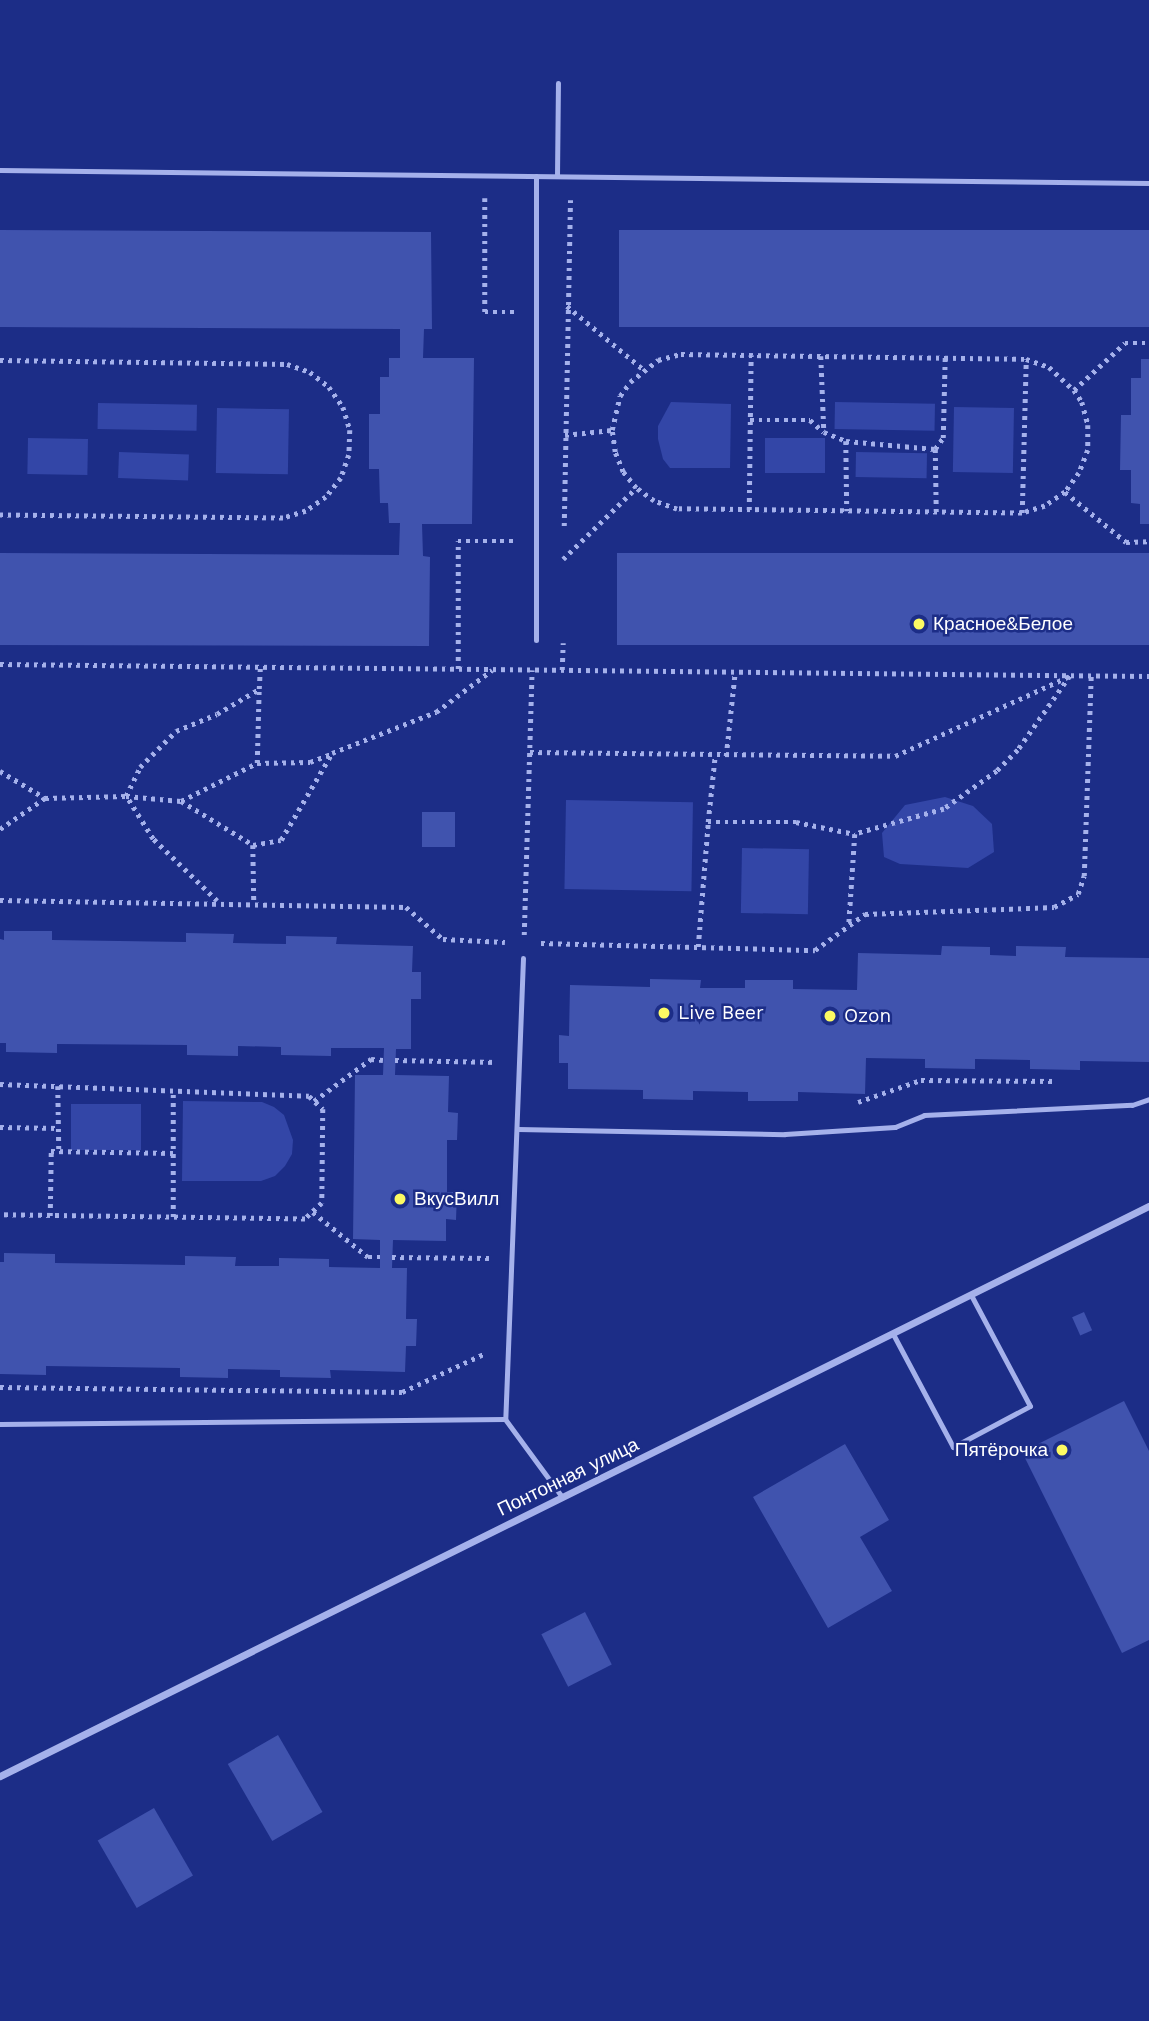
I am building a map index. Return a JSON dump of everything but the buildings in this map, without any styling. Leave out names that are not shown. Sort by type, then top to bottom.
[{"type":"street","name":"Понтонная улица","points":[[0,1776],[1149,1206]]},
{"type":"lane","points":[[557,176],[558,83]]},
{"type":"lane","points":[[0,170],[1149,183]]},
{"type":"lane","points":[[536,176],[536,640]]},
{"type":"lane","points":[[523,958],[505,1419],[562,1497]]},
{"type":"lane","points":[[517,1129],[785,1134],[895,1127],[924,1115],[1132,1105],[1149,1099]]},
{"type":"lane","points":[[893,1334],[953,1447],[1030,1406],[971,1295]]},
{"type":"lane","points":[[0,1424],[505,1419]]},
{"type":"path","points":[[485,189],[485,312],[525,312]]},
{"type":"path","points":[[564,531],[568,201],[576,196]]},
{"type":"path","points":[[567,306],[643,369]]},
{"type":"path","points":[[1074,390],[1125,343],[1149,343]]},
{"type":"path","points":[[681,354],[1026,359],[1049,367],[1074,390],[1082,402],[1088,425],[1088,450],[1079,472],[1065,492],[1045,506],[1022,513],[677,509],[654,501],[636,488],[623,472],[615,452],[612,430],[620,396],[643,369],[681,354]]},
{"type":"path","points":[[749,510],[751,355]]},
{"type":"path","points":[[821,356],[824,432]]},
{"type":"path","points":[[936,512],[935,449],[943,438],[945,357]]},
{"type":"path","points":[[1022,513],[1026,359]]},
{"type":"path","points":[[0,360],[287,364],[310,372],[329,387],[343,407],[350,430],[349,455],[334,487],[326,497],[306,511],[283,518],[0,515]]},
{"type":"path","points":[[750,421],[810,421],[824,432],[846,441],[935,449]]},
{"type":"path","points":[[565,435],[612,430]]},
{"type":"path","points":[[846,441],[847,511]]},
{"type":"path","points":[[564,559],[636,488]]},
{"type":"path","points":[[1065,492],[1126,542],[1149,541]]},
{"type":"path","points":[[458,669],[458,541],[523,541]]},
{"type":"path","points":[[563,573],[564,545]]},
{"type":"path","points":[[562,670],[563,628]]},
{"type":"path","points":[[0,664],[1149,676]]},
{"type":"path","points":[[257,763],[260,667]]},
{"type":"path","points":[[181,801],[257,763],[310,762],[436,712],[492,670]]},
{"type":"path","points":[[523,958],[532,670]]},
{"type":"path","points":[[726,756],[735,672]]},
{"type":"path","points":[[530,752],[895,756],[1070,676]]},
{"type":"path","points":[[708,822],[796,821],[855,834],[944,809],[997,771],[1018,750],[1070,676]]},
{"type":"path","points":[[0,900],[254,902],[406,907],[443,939],[815,950],[865,914],[1054,907],[1078,894],[1084,876],[1091,676]]},
{"type":"path","points":[[126,796],[139,767],[176,731],[217,714],[259,689]]},
{"type":"path","points":[[0,771],[45,798],[126,796],[181,801],[253,845],[281,840],[332,753]]},
{"type":"path","points":[[698,947],[715,755]]},
{"type":"path","points":[[126,796],[153,839],[218,902]]},
{"type":"path","points":[[0,829],[45,798]]},
{"type":"path","points":[[849,926],[855,834]]},
{"type":"path","points":[[253,845],[254,902]]},
{"type":"path","points":[[314,1101],[371,1059],[383,1060]]},
{"type":"path","points":[[395,1060],[519,1063]]},
{"type":"path","points":[[851,1105],[921,1080],[1059,1081]]},
{"type":"path","points":[[0,1084],[309,1096],[323,1109],[322,1203],[305,1219],[0,1215]]},
{"type":"path","points":[[58,1086],[59,1152]]},
{"type":"path","points":[[173,1091],[173,1217]]},
{"type":"path","points":[[0,1127],[59,1128]]},
{"type":"path","points":[[50,1216],[51,1152],[173,1153]]},
{"type":"path","points":[[313,1212],[368,1257],[380,1257]]},
{"type":"path","points":[[392,1257],[511,1258]]},
{"type":"path","points":[[0,1387],[402,1392],[507,1343]]},
{"type":"shaded area","points":[[671,402],[731,404],[730,468],[670,468],[663,459],[658,426]]},
{"type":"shaded area","points":[[835,402],[935,404],[935,431],[835,429]]},
{"type":"shaded area","points":[[98,403],[197,405],[197,431],[98,429]]},
{"type":"shaded area","points":[[954,407],[1014,408],[1013,473],[953,472]]},
{"type":"shaded area","points":[[217,408],[289,409],[288,474],[216,473]]},
{"type":"shaded area","points":[[28,438],[88,439],[87,475],[27,474]]},
{"type":"shaded area","points":[[765,438],[825,438],[825,473],[765,473]]},
{"type":"shaded area","points":[[119,452],[189,454],[188,480],[118,478]]},
{"type":"shaded area","points":[[856,452],[927,453],[927,478],[856,477]]},
{"type":"shaded area","points":[[945,797],[973,806],[992,824],[994,852],[968,868],[900,864],[884,857],[882,833],[905,805]]},
{"type":"shaded area","points":[[566,800],[693,802],[691,891],[564,889]]},
{"type":"shaded area","points":[[742,848],[809,849],[808,914],[741,913]]},
{"type":"shaded area","points":[[183,1101],[262,1102],[274,1107],[284,1115],[293,1140],[292,1154],[275,1176],[261,1181],[182,1181]]},
{"type":"shaded area","points":[[71,1104],[141,1104],[141,1150],[71,1150]]},
{"type":"place","name":"Красное&Белое","points":[[919,624]]},
{"type":"place","name":"Live Beer","points":[[664,1013]]},
{"type":"place","name":"Ozon","points":[[830,1016]]},
{"type":"place","name":"ВкусВилл","points":[[400,1199]]},
{"type":"place","name":"Пятёрочка","points":[[1062,1450]]}]
